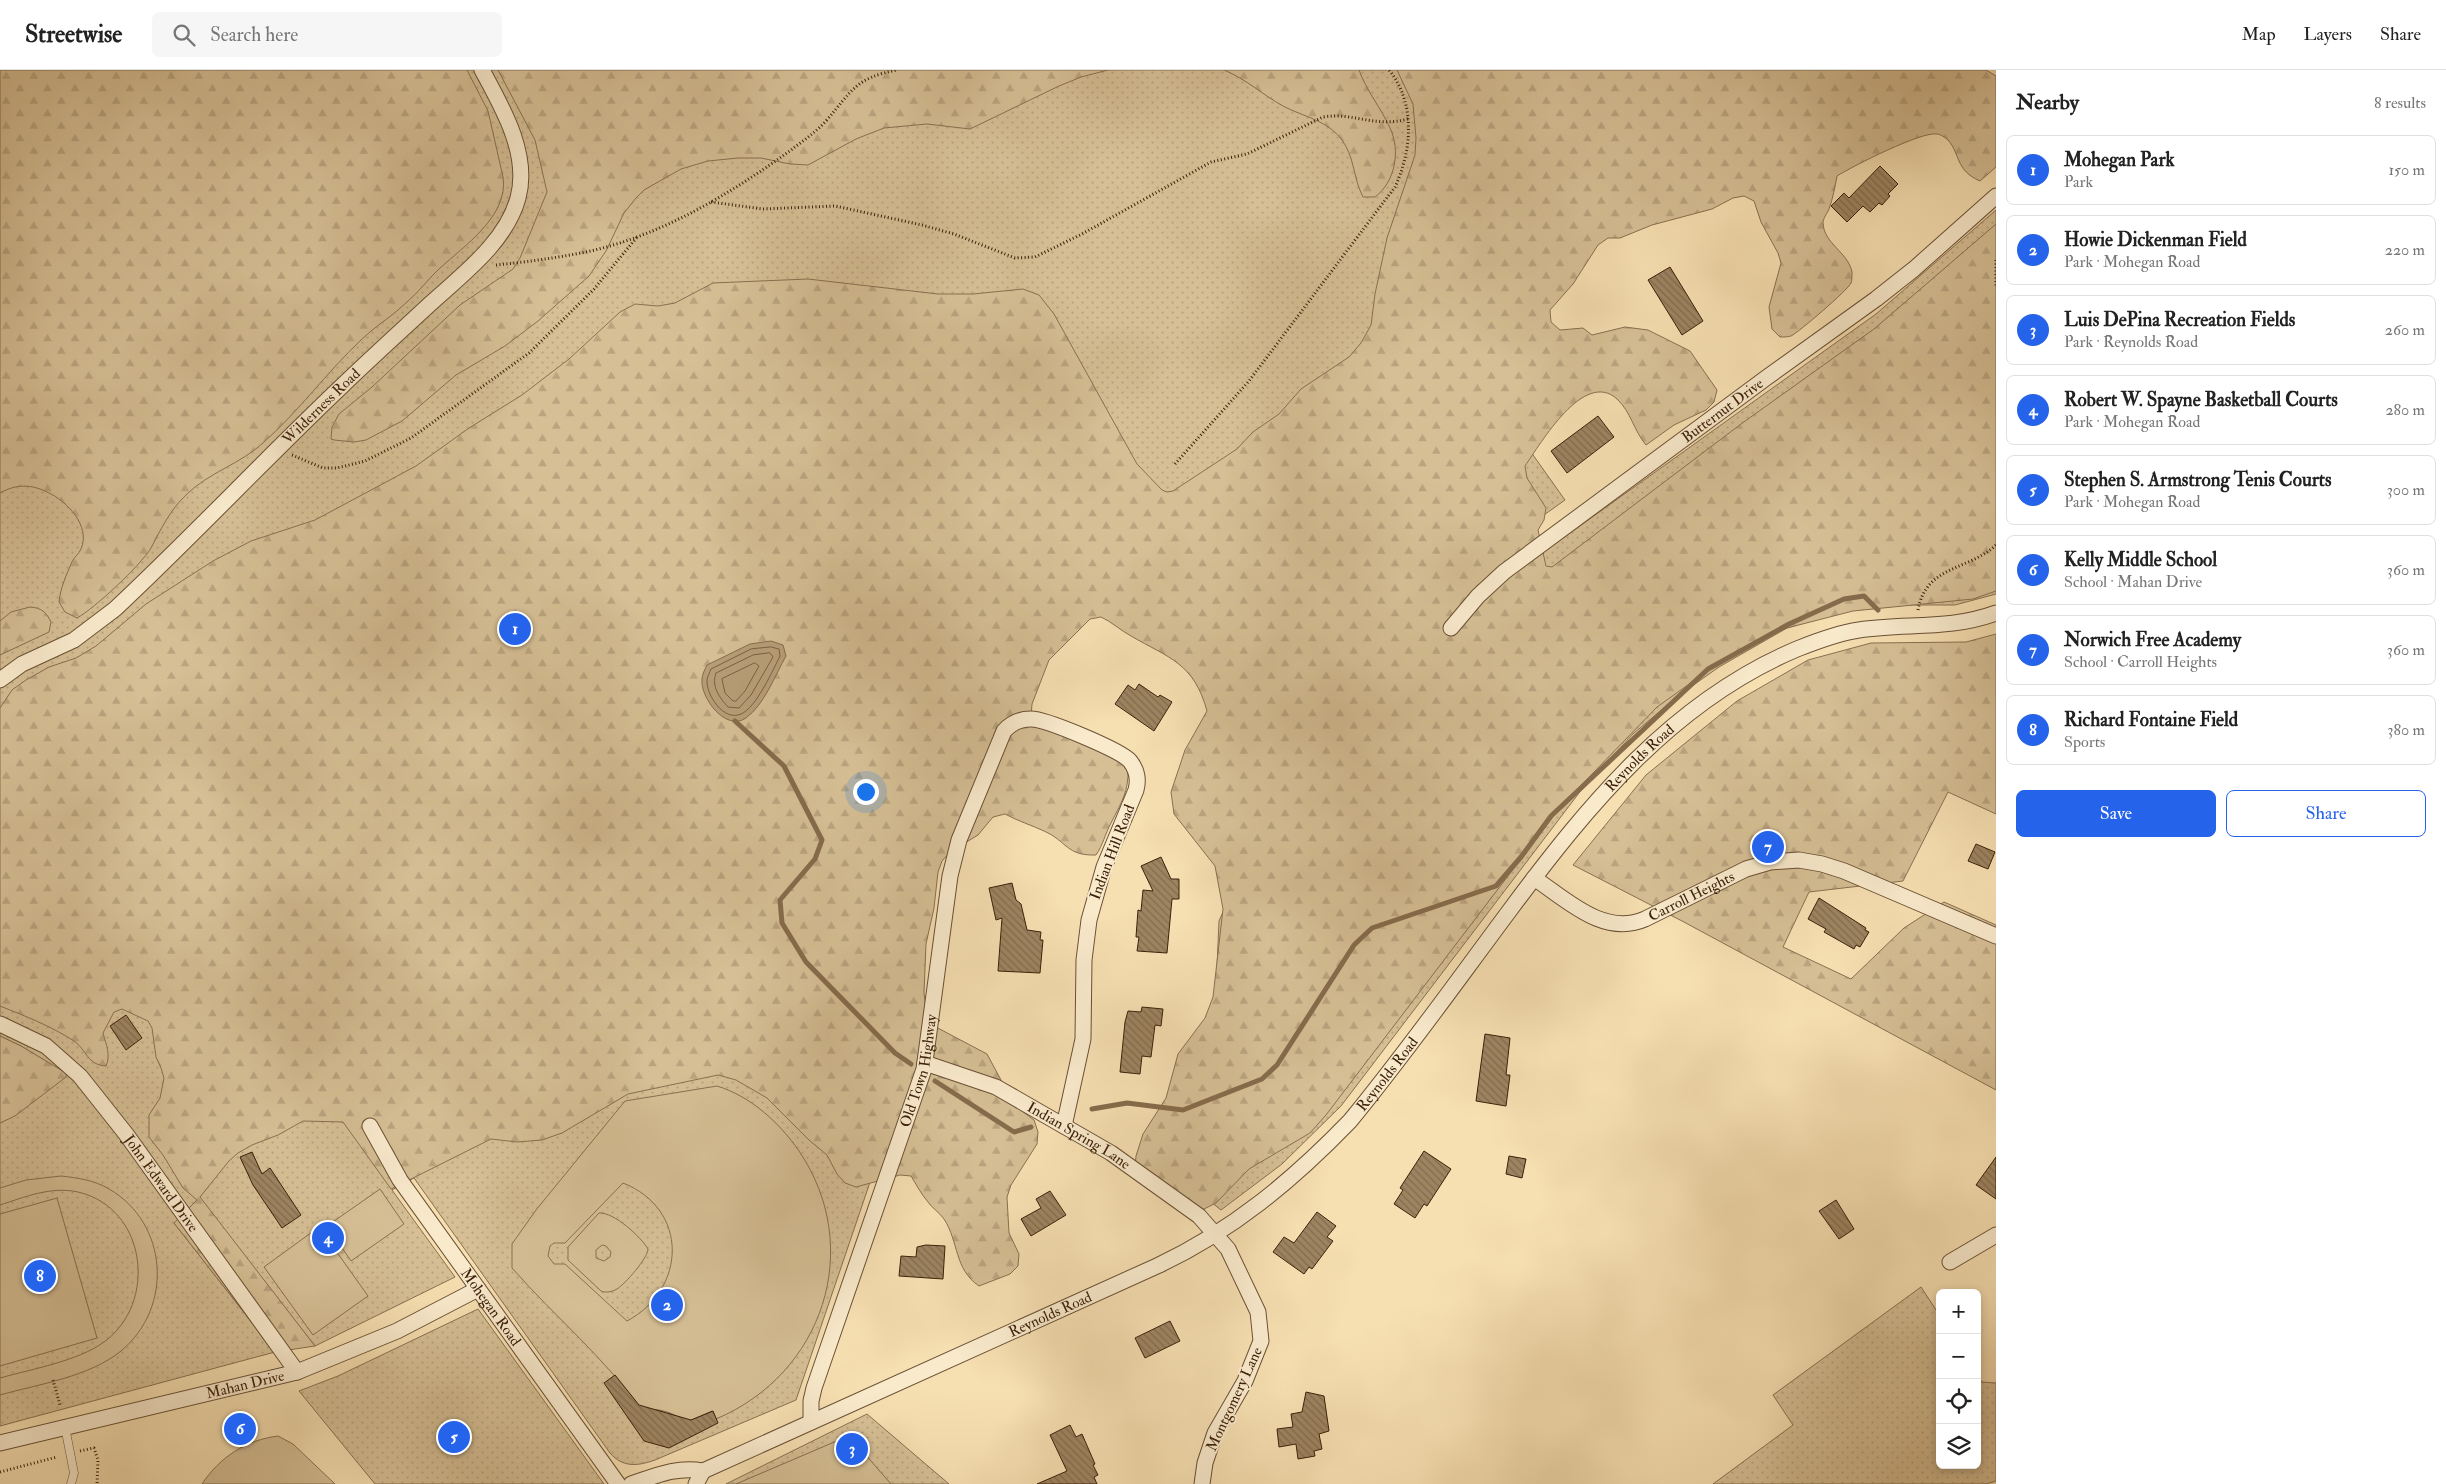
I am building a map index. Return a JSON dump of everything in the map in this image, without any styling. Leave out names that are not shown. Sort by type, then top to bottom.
[{"type":"street","name":"Wilderness Road","points":[[0,680],[22,664],[74,640],[108,615],[278,448],[470,266],[505,226],[518,198],[521,181],[520,162],[514,139],[482,70]]},
{"type":"street","name":"Butternut Drive","points":[[1451,628],[1478,596],[1504,572],[1876,299],[1914,269],[1996,196]]},
{"type":"street","name":"Reynolds Road","points":[[631,1484],[675,1470],[687,1469],[699,1477],[811,1422],[1157,1266],[1217,1235],[1269,1197],[1315,1157],[1350,1121],[1534,878],[1600,797],[1639,756],[1675,724],[1733,682],[1780,656],[1840,634],[1860,630],[1959,624],[1996,613]]},
{"type":"street","name":"Indian Hill Road","points":[[1017,721],[1030,719],[1045,722],[1119,753],[1133,766],[1138,777],[1136,790],[1104,866],[1089,920],[1084,960],[1083,1039],[1064,1126]]},
{"type":"street","name":"Old Town Highway","points":[[811,1422],[810,1411],[814,1388],[885,1177],[916,1096],[925,1064],[950,876],[956,852],[1001,737],[1008,726],[1017,721]]},
{"type":"street","name":"Carroll Heights","points":[[1534,878],[1598,920],[1626,926],[1645,919],[1759,864],[1784,860],[1810,860],[1844,871],[1996,936]]},
{"type":"street","name":"John Edward Drive","points":[[0,1024],[29,1037],[53,1051],[80,1076],[126,1134],[297,1372]]},
{"type":"street","name":"Indian Spring Lane","points":[[925,1064],[992,1085],[1111,1153],[1184,1204],[1217,1235]]},
{"type":"street","name":"Mohegan Road","points":[[370,1126],[397,1175],[618,1484]]},
{"type":"street","name":"Montgomery Lane","points":[[1202,1484],[1210,1445],[1253,1365],[1262,1331],[1258,1312],[1250,1292],[1232,1256],[1217,1235]]},
{"type":"street","points":[[1950,1262],[1996,1235]]},
{"type":"street","name":"Mahan Drive","points":[[0,1444],[297,1372],[397,1331],[478,1289]]},
{"type":"lane","points":[[65,1427],[74,1473],[71,1484]]},
{"type":"path","points":[[470,266],[505,264],[586,252],[638,236],[711,202],[765,168],[815,132],[860,82],[898,70]]},
{"type":"path","points":[[1175,464],[1260,366],[1395,187],[1407,150],[1408,119],[1401,89],[1389,70]]},
{"type":"path","points":[[711,202],[763,209],[835,206],[930,227],[1015,258],[1035,257],[1053,250],[1211,162],[1247,154],[1323,117],[1335,115],[1381,123],[1392,123],[1408,119]]},
{"type":"path","points":[[278,448],[311,464],[323,468],[337,468],[365,461],[411,438],[529,353],[594,289],[638,236]]},
{"type":"path","points":[[1996,260],[1996,286]]},
{"type":"path","points":[[1917,626],[1920,601],[1929,584],[1996,546]]},
{"type":"path","points":[[53,1380],[60,1405]]},
{"type":"path","points":[[80,1451],[94,1448],[98,1460],[97,1484]]},
{"type":"path","points":[[0,1472],[57,1457]]},
{"type":"green space","points":[[0,70],[1815,70],[1438,321],[1565,500],[1430,596],[1475,601],[1876,314],[1996,210],[1996,594],[1955,605],[1865,605],[1787,628],[1719,667],[1678,696],[1633,734],[1579,793],[1341,1106],[1282,1164],[1221,1210],[1173,1172],[1215,1013],[1219,921],[1272,801],[1277,705],[1051,590],[940,847],[902,1088],[796,1400],[655,1460],[643,1464],[631,1464],[620,1461],[610,1453],[414,1178],[392,1190],[455,1277],[315,1346],[199,1199],[174,1223],[275,1352],[0,1426],[0,1108],[65,1073],[21,1046],[0,1036]]},
{"type":"green space","points":[[0,70],[467,70],[488,111],[503,177],[503,191],[499,205],[483,229],[435,273],[402,307],[361,340],[264,442],[255,450],[205,480],[186,495],[171,513],[145,556],[105,596],[77,618],[65,612],[59,602],[66,576],[73,560],[81,549],[83,532],[80,523],[62,501],[47,492],[24,486],[0,493]]},
{"type":"green space","points":[[498,70],[1108,70],[1081,77],[1059,86],[970,129],[927,124],[884,128],[856,139],[808,165],[790,164],[761,158],[738,158],[708,161],[681,169],[644,190],[636,198],[624,213],[606,251],[589,276],[538,321],[505,346],[456,375],[402,421],[366,440],[354,442],[331,439],[332,427],[339,414],[372,387],[460,305],[513,269],[520,258],[547,192],[535,140]]},
{"type":"green space","points":[[1224,70],[1359,70],[1390,128],[1395,146],[1394,165],[1382,191],[1375,197],[1363,197],[1357,183],[1352,161],[1342,140],[1336,133],[1322,123],[1283,106],[1240,78]]},
{"type":"green space","points":[[1397,70],[1986,70],[1996,76],[1996,167],[1980,181],[1966,172],[1948,140],[1937,134],[1903,143],[1837,176],[1832,201],[1823,223],[1827,237],[1850,265],[1852,272],[1851,282],[1833,302],[1791,336],[1780,337],[1772,329],[1769,307],[1781,263],[1778,253],[1761,222],[1754,201],[1744,196],[1733,198],[1712,209],[1652,225],[1620,238],[1608,238],[1598,245],[1573,284],[1550,310],[1551,322],[1560,330],[1583,328],[1592,335],[1625,327],[1648,330],[1690,351],[1717,390],[1714,402],[1706,410],[1674,425],[1646,445],[1626,410],[1617,399],[1604,392],[1591,394],[1578,401],[1552,427],[1525,466],[1527,478],[1546,508],[1544,520],[1538,530],[1546,566],[1552,567],[1741,424],[1874,329],[1996,224],[1996,591],[1973,599],[1853,611],[1783,629],[1723,660],[1657,707],[1562,805],[1326,1115],[1310,1133],[1249,1169],[1216,1203],[1194,1214],[1134,1179],[1136,1156],[1143,1134],[1166,1098],[1178,1054],[1205,1018],[1213,997],[1223,909],[1215,866],[1174,814],[1171,792],[1185,750],[1207,711],[1195,682],[1178,664],[1105,619],[1101,617],[1090,619],[1049,660],[1032,704],[1031,716],[1083,735],[1128,768],[1124,797],[1096,855],[1078,853],[1052,835],[1005,814],[993,817],[978,835],[950,852],[942,861],[938,872],[934,908],[926,944],[924,993],[927,1017],[934,1026],[987,1054],[1015,1106],[1034,1120],[1038,1132],[1037,1144],[1011,1185],[1007,1197],[1009,1233],[1019,1254],[1018,1266],[1010,1274],[979,1286],[965,1272],[944,1219],[925,1199],[911,1176],[900,1175],[856,1187],[845,1183],[837,1174],[827,1155],[809,1140],[767,1098],[736,1080],[718,1075],[628,1094],[562,1133],[542,1140],[517,1142],[491,1139],[391,1189],[343,1122],[303,1121],[278,1135],[252,1145],[238,1153],[229,1161],[200,1197],[315,1346],[275,1352],[174,1223],[197,1200],[183,1188],[163,1155],[149,1137],[149,1115],[160,1098],[164,1078],[156,1057],[152,1028],[148,1021],[122,1009],[114,1012],[103,1033],[108,1054],[106,1066],[91,1060],[74,1041],[38,1022],[0,1006],[0,708],[12,690],[49,667],[76,658],[96,646],[146,604],[213,561],[251,541],[315,520],[416,466],[469,428],[522,395],[569,359],[620,312],[635,304],[658,306],[675,303],[713,283],[808,279],[938,294],[973,294],[1023,289],[1039,295],[1054,314],[1137,464],[1162,490],[1167,492],[1173,491],[1237,449],[1253,432],[1279,414],[1301,389],[1349,357],[1361,343],[1371,325],[1375,294],[1387,238],[1415,155],[1416,138],[1413,104]]},
{"type":"green space","points":[[30,607],[38,608],[47,616],[51,622],[49,632],[0,655],[0,621],[11,612]]},
{"type":"green space","points":[[1996,634],[1996,814],[1948,792],[1903,881],[1809,892],[1783,947],[1851,979],[1904,928],[1944,902],[1996,925],[1996,1090],[1682,921],[1573,865],[1646,775],[1737,701],[1808,660],[1871,643],[1966,642]]},
{"type":"green space","points":[[0,1036],[21,1046],[66,1073],[66,1077],[15,1116],[0,1123]]},
{"type":"green space","points":[[717,1086],[729,1090],[752,1103],[773,1120],[799,1151],[819,1189],[829,1227],[830,1267],[822,1304],[807,1340],[783,1372],[753,1399],[716,1419],[712,1411],[685,1423],[677,1416],[665,1411],[653,1409],[642,1411],[613,1374],[512,1268],[512,1244],[536,1210],[625,1101]],"holes":[[[623,1183],[645,1195],[660,1211],[669,1230],[672,1250],[670,1270],[661,1290],[647,1307],[627,1321],[565,1264],[554,1264],[548,1256],[550,1246],[554,1243],[565,1243]]]},
{"type":"green space","points":[[61,1176],[92,1181],[109,1189],[129,1204],[143,1222],[153,1244],[157,1266],[156,1289],[150,1312],[138,1333],[121,1351],[108,1360],[63,1379],[0,1395],[0,1378],[68,1359],[93,1349],[104,1342],[121,1325],[132,1304],[138,1282],[137,1258],[131,1236],[119,1217],[101,1201],[78,1192],[58,1190],[38,1193],[0,1205],[0,1188],[26,1180]]},
{"type":"green space","points":[[380,1189],[404,1224],[351,1261],[327,1226]]},
{"type":"green space","points":[[57,1198],[97,1338],[0,1366],[0,1214]]},
{"type":"green space","points":[[599,1213],[619,1221],[640,1238],[648,1249],[636,1270],[625,1282],[617,1289],[607,1292],[601,1291],[568,1260],[568,1247]],"holes":[[[602,1245],[606,1246],[611,1252],[610,1257],[604,1261],[596,1258],[596,1250]]]},
{"type":"green space","points":[[319,1227],[368,1296],[313,1335],[264,1267]]},
{"type":"green space","points":[[1921,1287],[1936,1310],[1936,1469],[1981,1469],[1981,1381],[1996,1383],[1996,1481],[1986,1484],[1713,1484],[1793,1425],[1773,1395]]},
{"type":"green space","points":[[478,1309],[604,1484],[375,1484],[299,1391],[338,1376]]},
{"type":"green space","points":[[867,1414],[949,1484],[726,1484]]},
{"type":"green space","points":[[278,1436],[293,1444],[335,1484],[202,1484],[217,1466],[235,1451],[255,1441]]},
{"type":"green space","points":[[846,1437],[857,1445],[891,1484],[736,1484]]},
{"type":"water","points":[[771,641],[783,645],[786,656],[759,705],[746,718],[738,721],[723,717],[710,703],[702,687],[702,677],[707,665],[750,644]]},
{"type":"building","points":[[1880,166],[1898,184],[1888,194],[1890,196],[1882,205],[1879,203],[1870,212],[1863,206],[1847,222],[1831,206],[1844,193],[1849,198]]},
{"type":"building","points":[[1670,267],[1703,321],[1682,335],[1648,280]]},
{"type":"building","points":[[1598,416],[1614,437],[1567,473],[1551,451]]},
{"type":"building","points":[[1139,684],[1158,697],[1160,695],[1172,702],[1154,731],[1115,704],[1128,685],[1135,690]]},
{"type":"building","points":[[1976,844],[1995,852],[1988,869],[1968,861]]},
{"type":"building","points":[[1161,857],[1171,879],[1179,879],[1179,899],[1172,899],[1167,953],[1137,951],[1139,937],[1136,937],[1138,910],[1141,911],[1143,890],[1153,891],[1141,866]]},
{"type":"building","points":[[1012,883],[1016,900],[1021,904],[1027,930],[1041,932],[1040,940],[1043,940],[1040,973],[998,971],[1002,918],[996,920],[989,888]]},
{"type":"building","points":[[1819,898],[1866,928],[1865,930],[1869,932],[1860,947],[1856,945],[1854,949],[1824,932],[1826,929],[1808,919]]},
{"type":"building","points":[[1142,1007],[1163,1009],[1161,1026],[1155,1025],[1151,1057],[1142,1056],[1140,1074],[1120,1072],[1125,1022],[1128,1011],[1141,1012]]},
{"type":"building","points":[[126,1015],[142,1038],[126,1050],[110,1026]]},
{"type":"building","points":[[1485,1034],[1510,1038],[1506,1075],[1510,1075],[1506,1106],[1476,1101]]},
{"type":"building","points":[[1424,1151],[1451,1169],[1427,1206],[1424,1204],[1415,1218],[1394,1204],[1403,1190],[1400,1188]]},
{"type":"building","points":[[252,1152],[262,1174],[270,1168],[301,1215],[282,1228],[253,1185],[240,1157]]},
{"type":"building","points":[[1509,1156],[1526,1159],[1522,1178],[1506,1174]]},
{"type":"building","points":[[1996,1157],[1996,1199],[1976,1185]]},
{"type":"building","points":[[1050,1191],[1066,1215],[1031,1236],[1021,1219],[1041,1208],[1036,1199]]},
{"type":"building","points":[[1836,1200],[1854,1229],[1839,1239],[1819,1211]]},
{"type":"building","points":[[1317,1212],[1336,1226],[1327,1237],[1333,1241],[1312,1269],[1309,1267],[1304,1274],[1273,1252],[1284,1237],[1294,1243]]},
{"type":"building","points":[[926,1245],[945,1246],[943,1279],[899,1276],[901,1256],[916,1257],[917,1247]]},
{"type":"building","points":[[1170,1321],[1180,1341],[1145,1358],[1135,1338]]},
{"type":"building","points":[[615,1375],[639,1405],[691,1420],[713,1411],[718,1423],[669,1448],[644,1441],[604,1383]]},
{"type":"building","points":[[1306,1392],[1324,1396],[1329,1431],[1319,1434],[1322,1449],[1314,1451],[1315,1456],[1298,1459],[1296,1444],[1279,1447],[1277,1429],[1293,1427],[1291,1414],[1302,1412]]},
{"type":"building","points":[[1070,1425],[1076,1437],[1082,1434],[1095,1464],[1093,1465],[1098,1475],[1094,1477],[1097,1484],[1037,1484],[1067,1471],[1050,1435]]},
{"type":"waterway","points":[[1092,1109],[1127,1103],[1183,1110],[1262,1079],[1277,1065],[1354,945],[1372,928],[1496,886],[1521,857],[1551,816],[1708,669],[1789,624],[1844,599],[1864,596],[1878,610]]},
{"type":"waterway","points":[[735,721],[784,766],[822,840],[815,859],[780,900],[782,923],[806,962],[895,1053],[911,1064]]},
{"type":"waterway","points":[[935,1081],[1014,1132],[1031,1127]]},
{"type":"place","name":"Mohegan Park","points":[[515,629]]},
{"type":"place","name":"Norwich Free Academy","points":[[1768,847]]},
{"type":"place","name":"Robert W. Spayne Basketball Courts","points":[[328,1238]]},
{"type":"place","name":"Richard Fontaine Field","points":[[40,1276]]},
{"type":"place","name":"Howie Dickenman Field","points":[[667,1305]]},
{"type":"place","name":"Kelly Middle School","points":[[240,1429]]},
{"type":"place","name":"Stephen S. Armstrong Tenis Courts","points":[[454,1437]]},
{"type":"place","name":"Luis DePina Recreation Fields","points":[[852,1449]]}]
